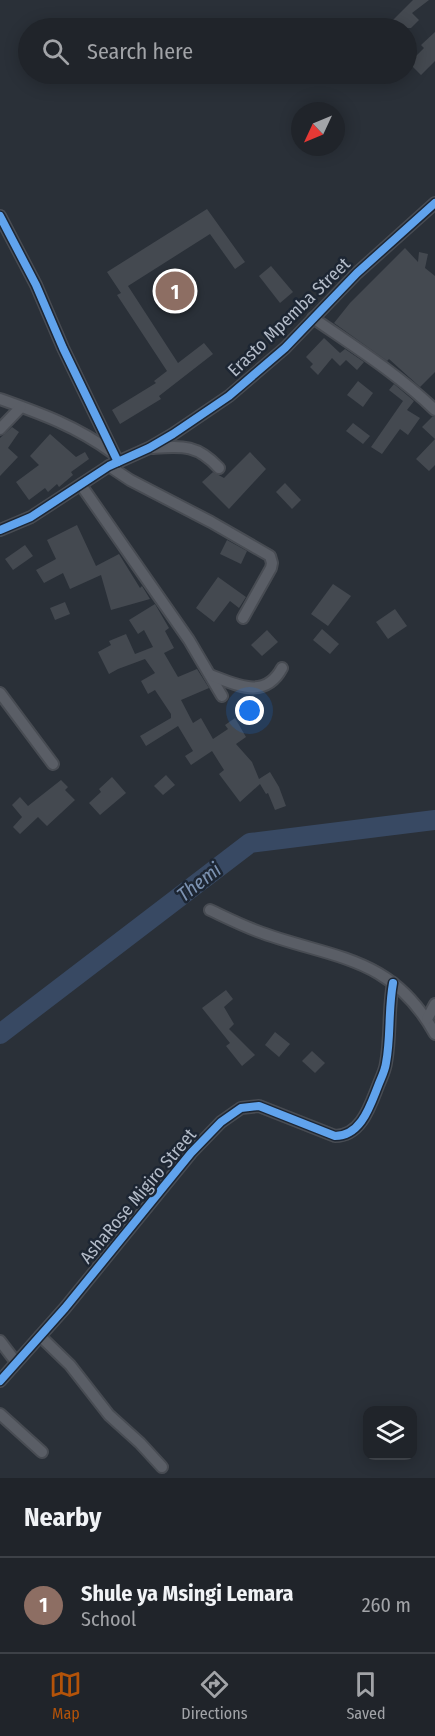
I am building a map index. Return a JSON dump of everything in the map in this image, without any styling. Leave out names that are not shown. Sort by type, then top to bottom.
[{"type":"street","name":"Erasto Mpemba Street","points":[[0,530],[32,518],[113,460],[149,448],[229,396],[285,348],[357,273],[435,203]]},
{"type":"street","points":[[0,216],[36,285],[113,460]]},
{"type":"street","points":[[313,318],[372,359],[435,411]]},
{"type":"street","points":[[0,399],[88,435],[130,480],[270,556],[271,568],[243,618]]},
{"type":"street","points":[[0,429],[21,407]]},
{"type":"street","points":[[149,448],[183,446],[199,450],[219,468]]},
{"type":"street","points":[[81,485],[184,632],[222,696]]},
{"type":"street","points":[[210,675],[239,686],[265,687],[276,678],[282,668]]},
{"type":"street","points":[[0,693],[53,764]]},
{"type":"street","points":[[210,910],[257,931],[354,960],[376,970],[393,983],[427,1019],[435,1034]]},
{"type":"street","name":"AshaRose Migiro Street","points":[[0,1382],[191,1153],[221,1122],[241,1108],[259,1106],[335,1136],[343,1136],[352,1132],[365,1117],[386,1065],[393,983]]},
{"type":"street","points":[[427,1019],[435,1004]]},
{"type":"street","points":[[40,1336],[70,1365],[109,1415],[162,1467]]},
{"type":"street","points":[[0,1341],[16,1362]]},
{"type":"street","points":[[0,1414],[42,1452]]},
{"type":"building","points":[[413,0],[429,0],[412,13],[417,18],[395,18]]},
{"type":"building","points":[[435,32],[435,61],[421,75],[417,71],[417,55],[424,48],[421,45]]},
{"type":"building","points":[[207,209],[245,262],[235,269],[210,234],[128,286],[178,363],[204,343],[213,354],[159,396],[161,399],[120,424],[112,410],[156,383],[154,381],[167,371],[117,295],[121,293],[107,272]]},
{"type":"building","points":[[405,248],[418,262],[419,252],[428,254],[425,268],[435,276],[435,372],[420,387],[389,359],[387,361],[334,323],[350,303]]},
{"type":"building","points":[[271,266],[293,292],[280,303],[259,276]]},
{"type":"building","points":[[324,338],[340,353],[345,349],[364,362],[357,370],[346,360],[340,366],[332,358],[318,375],[310,367],[313,364],[306,357]]},
{"type":"building","points":[[358,381],[373,393],[363,407],[347,395]]},
{"type":"building","points":[[394,384],[414,401],[407,410],[420,418],[408,435],[400,429],[382,454],[371,447],[403,401],[389,390]]},
{"type":"building","points":[[432,417],[435,417],[435,439],[422,427]]},
{"type":"building","points":[[353,423],[370,436],[363,444],[346,431]]},
{"type":"building","points":[[12,427],[19,432],[8,448],[18,457],[0,476],[0,438]]},
{"type":"building","points":[[50,434],[76,457],[85,452],[89,459],[71,472],[73,475],[59,487],[57,484],[48,492],[45,488],[29,500],[16,482],[39,465],[30,456]]},
{"type":"building","points":[[435,439],[435,465],[429,471],[416,459]]},
{"type":"building","points":[[250,452],[266,469],[229,509],[202,482],[213,472],[224,478]]},
{"type":"building","points":[[285,483],[301,500],[292,509],[276,492]]},
{"type":"building","points":[[77,525],[96,566],[119,554],[140,588],[142,586],[150,599],[111,610],[101,575],[70,589],[63,573],[44,583],[36,570],[56,559],[47,540]]},
{"type":"building","points":[[227,540],[247,551],[241,564],[220,554]]},
{"type":"building","points":[[25,545],[33,556],[13,570],[5,559]]},
{"type":"building","points":[[218,577],[246,597],[239,608],[230,601],[214,622],[196,608]]},
{"type":"building","points":[[333,584],[351,596],[328,626],[311,614]]},
{"type":"building","points":[[65,602],[70,614],[55,620],[50,608]]},
{"type":"building","points":[[155,604],[169,628],[165,631],[174,648],[164,653],[178,677],[197,669],[209,688],[181,700],[193,723],[201,718],[213,739],[228,729],[225,725],[235,718],[246,737],[236,744],[252,762],[259,779],[270,772],[286,806],[275,810],[268,793],[266,794],[260,784],[240,802],[219,774],[224,770],[212,751],[191,765],[185,756],[193,751],[178,726],[146,746],[140,736],[171,718],[171,714],[155,690],[148,694],[141,681],[155,673],[145,659],[109,674],[98,652],[111,645],[109,641],[126,634],[135,654],[153,647],[144,630],[138,634],[129,620]]},
{"type":"building","points":[[395,609],[407,626],[388,639],[376,622]]},
{"type":"building","points":[[322,629],[339,644],[330,654],[313,640]]},
{"type":"building","points":[[267,630],[278,642],[262,656],[251,645]]},
{"type":"building","points":[[166,775],[175,785],[163,795],[154,786]]},
{"type":"building","points":[[112,777],[126,793],[100,815],[89,803]]},
{"type":"building","points":[[61,780],[68,787],[65,790],[75,800],[47,826],[38,817],[20,834],[13,827],[22,817],[12,805],[20,797],[28,806]]},
{"type":"building","points":[[226,990],[233,999],[224,1007],[234,1024],[229,1029],[255,1055],[242,1066],[226,1046],[230,1043],[202,1008]]},
{"type":"building","points":[[275,1032],[290,1044],[279,1057],[265,1045]]},
{"type":"building","points":[[312,1051],[325,1063],[315,1073],[302,1061]]},
{"type":"waterway","name":"Themi","points":[[0,1034],[250,843],[435,820]]},
{"type":"cycle path","points":[[0,530],[31,517],[109,466],[173,434],[229,396],[285,348],[357,273],[435,203]]},
{"type":"cycle path","points":[[0,216],[36,285],[63,348],[118,462]]},
{"type":"cycle path","points":[[0,1381],[65,1308],[191,1153],[221,1122],[241,1108],[259,1106],[335,1136],[344,1135],[358,1125],[368,1111],[385,1066],[393,983]]},
{"type":"place","name":"Shule ya Msingi Lemara","points":[[175,291]]}]
